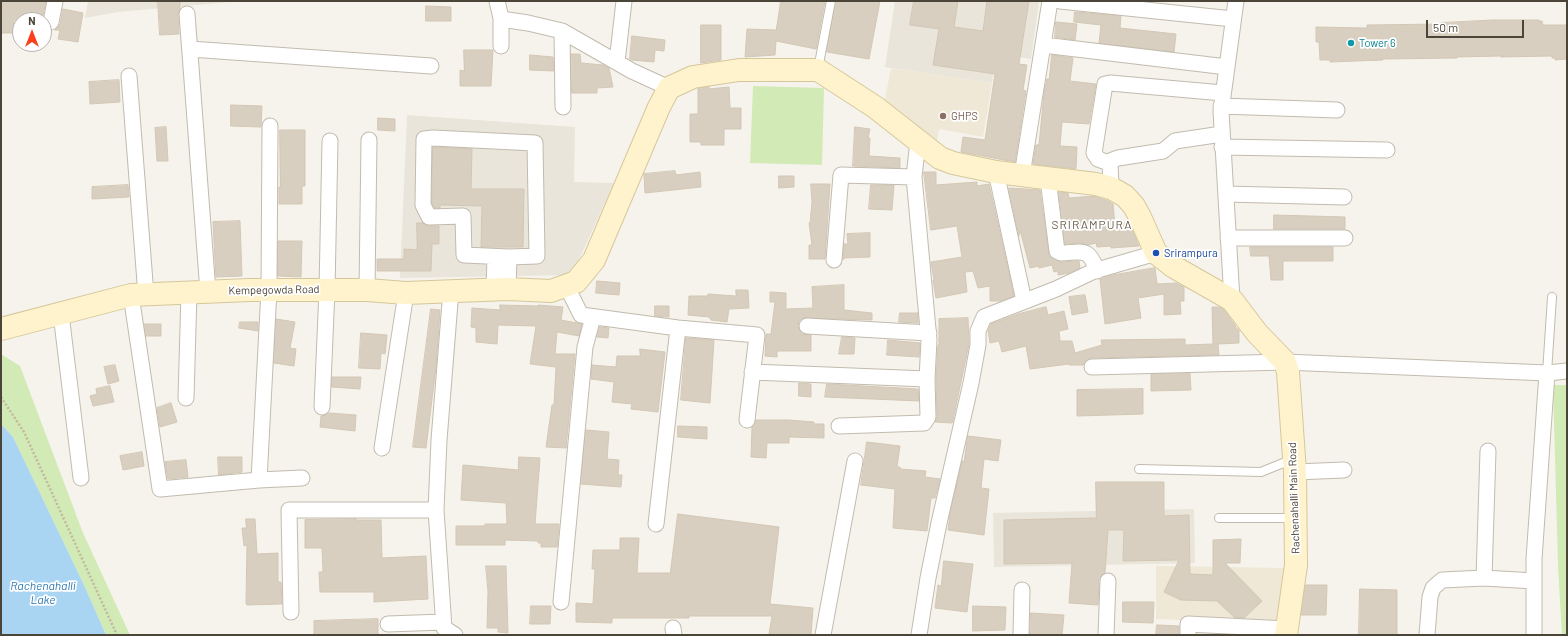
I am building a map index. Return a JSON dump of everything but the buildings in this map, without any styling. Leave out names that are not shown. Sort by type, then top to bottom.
[{"type":"street","points":[[52,17],[55,1]]},
{"type":"street","points":[[497,1],[501,19],[501,46]]},
{"type":"street","points":[[617,62],[624,1]]},
{"type":"street","points":[[1022,175],[1050,1]]},
{"type":"street","points":[[1060,1],[1233,19]]},
{"type":"street","points":[[1232,300],[1222,141],[1222,100],[1236,1]]},
{"type":"street","points":[[186,398],[199,292],[190,49],[187,14]]},
{"type":"street","points":[[501,19],[528,23],[562,31],[617,62],[669,88]]},
{"type":"street","points":[[562,31],[563,107]]},
{"type":"street","points":[[1043,45],[1227,67]]},
{"type":"street","points":[[190,49],[431,66]]},
{"type":"street","points":[[746,420],[757,335],[678,328],[581,315],[559,288],[576,282],[594,260],[659,107],[669,88],[693,77],[739,70],[818,70],[823,72],[875,107],[940,158],[953,163],[996,172],[1096,184],[1111,188],[1125,196],[1134,206],[1156,253],[1174,267],[1232,300],[1257,333],[1285,362]]},
{"type":"street","points":[[129,76],[138,295],[160,489],[259,480],[302,478]]},
{"type":"street","points":[[1337,110],[1222,100],[1110,83],[1105,84],[1094,153],[1098,159],[1110,162],[1118,158],[1163,151],[1175,141],[1222,141],[1387,150]]},
{"type":"street","points":[[259,480],[269,290],[270,126]]},
{"type":"street","points":[[433,138],[535,143],[537,256],[502,257],[464,255],[463,216],[430,216],[423,205],[424,139],[433,138]]},
{"type":"street","points":[[367,290],[369,140]]},
{"type":"street","points":[[322,407],[327,290],[330,141]]},
{"type":"street","points":[[839,426],[924,423],[928,417],[927,379],[929,333],[914,177],[918,141]]},
{"type":"street","points":[[1110,162],[1111,188]]},
{"type":"street","points":[[996,172],[1024,301]]},
{"type":"street","points":[[834,260],[841,175],[914,177]]},
{"type":"street","points":[[1048,179],[1057,251],[1061,253],[1086,253],[1091,256],[1097,270]]},
{"type":"street","points":[[1226,194],[1344,197]]},
{"type":"street","points":[[1228,238],[1345,238]]},
{"type":"street","points":[[920,635],[928,578],[971,383],[978,345],[978,331],[984,317],[1097,270],[1156,253]]},
{"type":"street","points":[[501,289],[502,257]]},
{"type":"street","name":"Kempegowda Road","points":[[1,329],[138,295],[269,290],[367,290],[406,293],[450,290],[559,288]]},
{"type":"street","points":[[388,624],[446,630],[436,510],[439,440],[450,290]]},
{"type":"street","points":[[382,448],[406,293]]},
{"type":"street","points":[[61,314],[81,478]]},
{"type":"street","points":[[561,602],[585,347],[593,317]]},
{"type":"street","points":[[807,326],[929,333]]},
{"type":"street","points":[[656,524],[678,328]]},
{"type":"street","points":[[1092,367],[1285,362],[1547,373],[1567,371]]},
{"type":"street","name":"Rachenahalli Main Road","points":[[1285,362],[1288,372],[1296,518],[1296,565],[1287,632]]},
{"type":"street","points":[[752,372],[927,379]]},
{"type":"street","points":[[1534,635],[1534,559],[1547,373]]},
{"type":"street","points":[[1484,578],[1488,451]]},
{"type":"street","points":[[823,635],[855,461]]},
{"type":"street","points":[[1294,466],[1344,470]]},
{"type":"street","points":[[291,612],[289,510],[436,510]]},
{"type":"street","points":[[1427,635],[1430,597],[1433,588],[1442,580],[1484,578],[1534,581]]},
{"type":"street","points":[[1106,635],[1108,581]]},
{"type":"street","points":[[1021,635],[1022,590]]},
{"type":"street","points":[[1188,635],[1188,624],[1287,632]]},
{"type":"lane","points":[[818,70],[831,1]]},
{"type":"lane","points":[[1547,373],[1552,297]]},
{"type":"lane","points":[[1139,469],[1260,472],[1294,466]]},
{"type":"lane","points":[[1219,518],[1296,518]]},
{"type":"path","points":[[1,397],[24,432],[117,635]]},
{"type":"shaded area","points":[[88,1],[230,2],[118,12],[85,18]]},
{"type":"shaded area","points":[[895,1],[1039,1],[1031,59],[996,54],[992,83],[885,67]]},
{"type":"shaded area","name":"GHPS","points":[[891,68],[992,83],[983,137],[939,129],[936,147],[884,104]]},
{"type":"shaded area","points":[[407,115],[575,127],[574,182],[614,183],[572,275],[400,278]]},
{"type":"shaded area","points":[[1194,509],[1195,563],[994,567],[993,513]]},
{"type":"shaded area","points":[[1156,566],[1286,568],[1275,624],[1156,619]]},
{"type":"green space","points":[[753,86],[824,88],[822,165],[750,163]]},
{"type":"green space","points":[[1,354],[20,366],[83,533],[130,635],[106,635],[84,585],[13,437],[1,424]]},
{"type":"green space","points":[[1553,385],[1567,385],[1567,635],[1562,635],[1558,566]]},
{"type":"water","name":"Rachenahalli Lake","points":[[1,424],[13,437],[84,585],[106,635],[1,635]]},
{"type":"place","name":"Tower 6","points":[[1351,43]]},
{"type":"place","name":"GHPS","points":[[943,116]]},
{"type":"place","name":"Srirampura","points":[[1156,253]]},
{"type":"district","name":"SRIRAMPURA","points":[[1092,225]]}]
